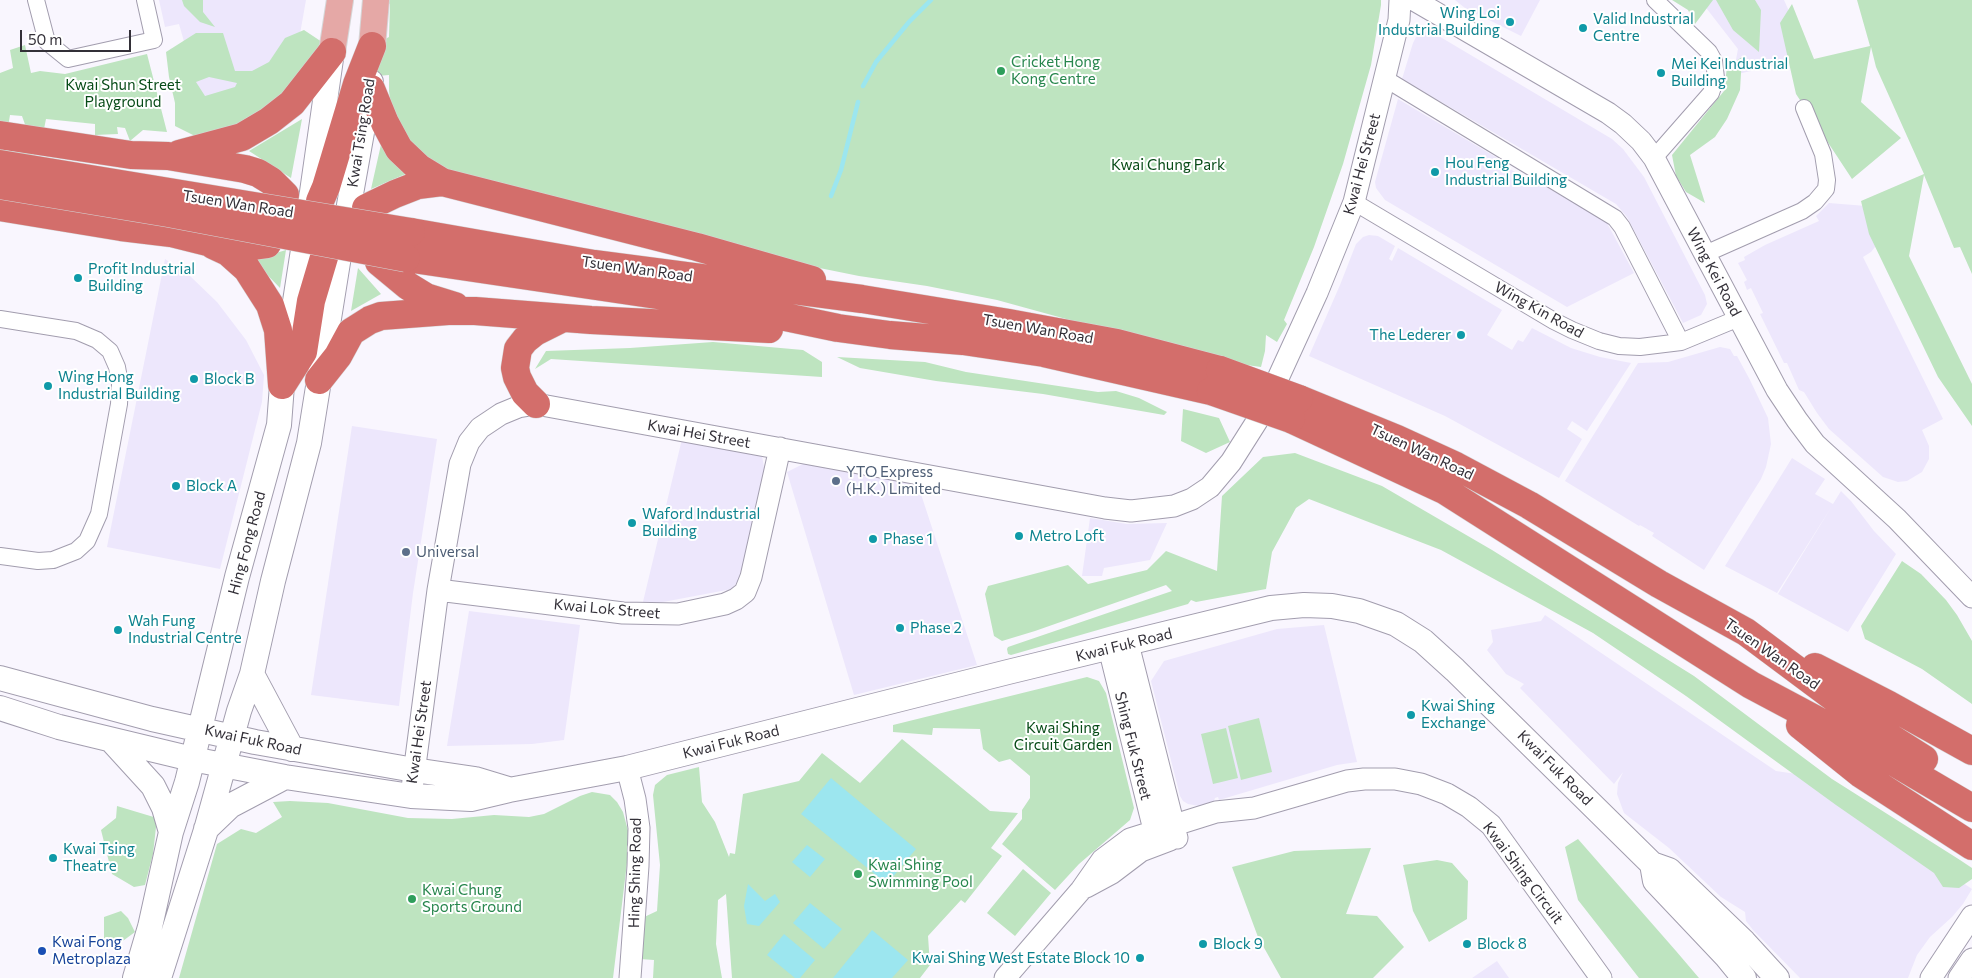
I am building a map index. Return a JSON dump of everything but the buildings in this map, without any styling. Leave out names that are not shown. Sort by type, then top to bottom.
[{"type":"highway","points":[[327,200],[346,121],[357,84],[372,46]]},
{"type":"highway","points":[[168,156],[242,136],[269,121],[292,103],[332,52]]},
{"type":"highway","points":[[371,89],[385,123],[399,149],[419,168],[442,182],[773,268],[831,285],[862,299]]},
{"type":"highway","points":[[0,135],[131,155],[168,156],[245,169],[258,173],[271,181],[327,200],[442,182]]},
{"type":"highway","points":[[321,138],[327,200]]},
{"type":"highway","name":"Tsuen Wan Road","points":[[0,164],[838,328],[890,335],[964,341],[1215,380]]},
{"type":"highway","name":"Tsuen Wan Road","points":[[0,185],[168,213],[382,254],[447,251],[594,264],[862,299],[1108,341],[1295,409],[1397,439],[1456,466],[1529,505],[1659,584],[1746,632],[1872,726],[1972,788]]},
{"type":"highway","points":[[0,207],[170,233],[208,242],[244,247],[267,244]]},
{"type":"highway","points":[[208,242],[228,252],[247,269],[270,306],[278,330],[282,385]]},
{"type":"highway","points":[[282,385],[303,352],[309,310],[322,254],[332,302]]},
{"type":"highway","points":[[380,262],[408,286],[426,297],[475,311]]},
{"type":"highway","points":[[319,380],[338,356],[351,332],[370,320],[396,314],[475,311],[563,318],[769,329],[811,330],[838,328]]},
{"type":"highway","points":[[536,404],[526,394],[514,368],[518,349],[535,332],[563,318]]},
{"type":"highway","name":"Tsuen Wan Road","points":[[1295,409],[1444,490],[1751,685],[1875,751],[1972,808]]},
{"type":"highway","points":[[1746,632],[1889,705],[1972,751]]},
{"type":"highway","points":[[1751,685],[1860,774],[1972,846]]},
{"type":"main road","points":[[321,138],[340,0]]},
{"type":"main road","name":"Kwai Tsing Road","points":[[327,200],[358,148],[371,89],[376,0]]},
{"type":"main road","points":[[159,978],[206,830],[232,736],[252,674],[309,443],[332,302]]},
{"type":"main road","name":"Hing Fong Road","points":[[136,978],[150,927],[171,832],[192,759],[237,577],[279,426],[282,385]]},
{"type":"main road","name":"Kwai Fuk Road","points":[[0,708],[111,740],[192,759],[285,777],[411,796],[472,799],[627,768],[1271,608],[1304,605],[1332,606],[1359,611],[1396,624],[1423,640],[1652,864],[1669,870],[1744,942],[1777,978]]},
{"type":"main road","points":[[252,674],[292,749]]},
{"type":"main road","name":"Kwai Fuk Road","points":[[0,678],[152,719],[292,749],[475,779],[510,790]]},
{"type":"main road","points":[[111,740],[153,786],[164,808],[171,832]]},
{"type":"main road","points":[[206,830],[230,806],[285,777]]},
{"type":"main road","name":"Kwai Fuk Road","points":[[1652,864],[1655,881],[1726,956],[1744,978]]},
{"type":"street","points":[[36,0],[46,42],[68,59],[154,40],[145,0]]},
{"type":"street","name":"Kwai Hei Street","points":[[1279,376],[1317,294],[1354,202],[1400,20],[1400,0]]},
{"type":"street","name":"Wing Kei Road","points":[[1414,0],[1608,112],[1641,141],[1654,158],[1777,390],[1797,420],[1815,444],[1897,518],[1972,596]]},
{"type":"street","points":[[1654,158],[1711,93],[1716,78],[1714,61],[1709,52],[1655,0]]},
{"type":"street","points":[[1384,78],[1615,218],[1622,227],[1681,342]]},
{"type":"street","points":[[1706,254],[1802,211],[1815,202],[1826,189],[1828,180],[1823,154],[1804,108]]},
{"type":"street","name":"Wing Kin Road","points":[[1354,202],[1572,330],[1619,346],[1640,347],[1681,342],[1739,318]]},
{"type":"street","points":[[0,319],[76,331],[97,340],[110,351],[118,367],[120,384],[119,404],[99,514],[87,541],[76,551],[53,560],[38,561],[0,556]]},
{"type":"street","name":"Kwai Hei Street","points":[[411,796],[438,590],[460,464],[469,442],[480,428],[500,414],[518,407],[536,404],[1104,508],[1131,511],[1174,506],[1192,499],[1210,487],[1231,462],[1257,421]]},
{"type":"street","name":"Kwai Lok Street","points":[[438,590],[623,613],[678,614],[725,604],[745,592],[751,577],[780,448]]},
{"type":"street","name":"Shing Fuk Street","points":[[1118,646],[1165,834]]},
{"type":"street","name":"Hing Shing Road","points":[[627,768],[635,798],[638,828],[638,866],[630,978]]},
{"type":"street","name":"Kwai Shing Circuit","points":[[1004,978],[1081,890],[1102,860],[1130,838],[1165,834],[1216,812],[1254,808],[1347,781],[1395,779],[1421,784],[1447,794],[1469,807],[1491,825],[1601,978]]},
{"type":"street","points":[[1937,976],[1972,916]]},
{"type":"street","points":[[1959,978],[1972,958]]},
{"type":"shaded area","points":[[159,0],[306,0],[300,34],[275,74],[185,113],[170,49],[185,45],[179,24],[165,27]]},
{"type":"shaded area","name":"Wing Loi Industrial Building","points":[[1455,0],[1540,0],[1521,36],[1465,8]]},
{"type":"shaded area","points":[[1700,0],[1784,0],[1810,58],[1733,75],[1738,49]]},
{"type":"shaded area","points":[[1425,32],[1437,35],[1612,139],[1623,149],[1644,177],[1705,295],[1707,304],[1701,315],[1683,323],[1627,217],[1616,204],[1402,79],[1413,43],[1416,37]]},
{"type":"shaded area","points":[[1398,99],[1499,159],[1498,162],[1602,219],[1607,223],[1634,273],[1567,307],[1385,200],[1376,188],[1375,182]]},
{"type":"shaded area","points":[[1829,203],[1866,206],[1879,242],[1871,252],[1863,257],[1943,419],[1922,430],[1929,446],[1929,459],[1922,472],[1907,481],[1898,482],[1883,477],[1829,429],[1804,392],[1799,390],[1787,363],[1784,363],[1760,314],[1763,313],[1751,288],[1747,290],[1744,282],[1747,280],[1738,263],[1745,260],[1744,257],[1765,245],[1819,221],[1816,216]]},
{"type":"shaded area","points":[[1369,235],[1378,236],[1395,246],[1389,259],[1392,261],[1398,248],[1502,310],[1487,335],[1512,350],[1518,340],[1523,342],[1532,328],[1571,348],[1600,357],[1631,363],[1587,431],[1572,421],[1567,429],[1582,439],[1559,478],[1445,416],[1309,356],[1356,244],[1363,237]]},
{"type":"shaded area","points":[[165,259],[190,276],[217,302],[246,340],[264,375],[262,402],[220,569],[107,547]]},
{"type":"shaded area","points":[[1720,347],[1730,349],[1734,356],[1737,356],[1750,380],[1768,418],[1771,444],[1766,467],[1761,479],[1704,570],[1652,536],[1654,533],[1639,526],[1565,481],[1638,363],[1668,362]]},
{"type":"shaded area","points":[[352,426],[437,439],[413,593],[399,706],[311,695]]},
{"type":"shaded area","points":[[682,439],[762,456],[767,484],[748,567],[732,589],[642,606]]},
{"type":"shaded area","points":[[1792,458],[1825,479],[1815,494],[1833,504],[1841,491],[1896,554],[1848,632],[1778,594],[1832,506],[1777,593],[1725,566]]},
{"type":"shaded area","points":[[805,463],[918,485],[977,665],[854,695],[787,472]]},
{"type":"shaded area","points":[[1090,518],[1127,524],[1167,523],[1150,560],[1104,568],[1102,576],[1082,576]]},
{"type":"shaded area","points":[[469,611],[580,625],[564,740],[532,744],[447,746]]},
{"type":"shaded area","points":[[1545,615],[1776,771],[1803,775],[1972,889],[1963,904],[1930,937],[1917,955],[1908,978],[1800,978],[1753,930],[1746,921],[1745,912],[1721,897],[1669,848],[1624,813],[1617,794],[1618,783],[1623,772],[1614,784],[1520,688],[1524,684],[1506,674],[1487,650],[1493,642],[1491,630],[1541,621]]},
{"type":"shaded area","points":[[1324,625],[1357,762],[1337,765],[1219,800],[1218,797],[1214,801],[1199,806],[1183,801],[1180,796],[1151,681],[1164,661],[1277,629]]},
{"type":"shaded area","points":[[1497,961],[1509,978],[1472,978]]},
{"type":"green space","points":[[182,0],[203,0],[203,12],[215,27],[200,22],[184,6]]},
{"type":"green space","name":"Kwai Chung Park","points":[[381,0],[1381,0],[1381,5],[1371,65],[1343,164],[1314,247],[1284,320],[1287,324],[1277,342],[1266,335],[1261,367],[1232,363],[1206,352],[1112,328],[1077,322],[997,300],[775,259],[431,168],[393,123],[389,75],[377,76],[371,46],[389,37],[390,4]]},
{"type":"green space","points":[[1672,0],[1713,0],[1695,24],[1688,10]]},
{"type":"green space","points":[[1716,0],[1755,0],[1761,10],[1759,52],[1733,30]]},
{"type":"green space","points":[[1857,0],[1972,0],[1972,274],[1960,247],[1954,248],[1924,175],[1909,256],[1972,384],[1972,426],[1938,377],[1869,234],[1861,201],[1924,174],[1876,67],[1871,47],[1861,102],[1901,138],[1852,179],[1796,94],[1780,23],[1792,4],[1814,59],[1870,46]]},
{"type":"green space","points":[[304,30],[322,42],[312,64],[266,117],[201,139],[175,126],[175,103],[166,52],[196,33],[223,33],[235,71],[252,71],[269,62],[285,38]],"holes":[[[209,77],[237,83],[235,87],[205,96],[196,82]]]},
{"type":"green space","name":"Kwai Shun Street Playground","points":[[25,45],[31,73],[40,71],[65,74],[147,54],[167,132],[143,130],[130,141],[125,128],[117,127],[118,134],[95,135],[95,124],[46,119],[44,129],[27,130],[22,116],[10,115],[6,139],[34,144],[22,221],[0,217],[0,73],[13,68],[10,50]]},
{"type":"green space","points":[[1742,57],[1740,90],[1727,119],[1715,137],[1690,155],[1705,203],[1686,192],[1676,176],[1672,155],[1724,91],[1727,67]]},
{"type":"green space","points":[[302,119],[291,178],[249,151]]},
{"type":"green space","points":[[382,140],[408,173],[371,189]]},
{"type":"green space","points":[[286,250],[280,288],[253,260]]},
{"type":"green space","points":[[358,268],[381,294],[351,311]]},
{"type":"green space","points":[[713,342],[803,350],[822,362],[822,377],[551,359],[535,369],[546,351],[630,348]]},
{"type":"green space","points":[[837,357],[925,362],[966,372],[1098,392],[1116,391],[1139,398],[1167,412],[1164,415],[1043,394],[936,381],[860,368]]},
{"type":"green space","points":[[1183,409],[1219,418],[1230,442],[1206,453],[1181,441]]},
{"type":"green space","points":[[1295,453],[1382,486],[1492,550],[1694,676],[1832,779],[1972,868],[1972,879],[1959,888],[1943,887],[1934,873],[1836,805],[1686,696],[1593,633],[1441,550],[1309,499],[1296,508],[1272,552],[1266,589],[1196,602],[1191,600],[1188,604],[1011,655],[1008,654],[1008,647],[1172,591],[1166,585],[1002,641],[994,636],[985,594],[988,586],[1068,565],[1088,584],[1147,570],[1166,551],[1217,571],[1222,496],[1263,457]]},
{"type":"green space","points":[[1902,561],[1921,574],[1946,600],[1972,641],[1972,704],[1922,669],[1865,639],[1861,626]]},
{"type":"green space","name":"Kwai Shing Circuit Garden","points":[[1087,677],[1099,681],[1106,693],[1134,808],[1130,820],[1079,864],[1055,890],[1002,844],[1022,819],[1022,810],[1030,798],[1030,776],[1010,759],[999,762],[983,749],[980,729],[933,728],[932,735],[893,732],[893,725]]},
{"type":"green space","points":[[1259,718],[1272,772],[1241,780],[1228,726]]},
{"type":"green space","points":[[1226,728],[1238,778],[1213,784],[1201,734]]},
{"type":"green space","name":"Kwai Shing Swimming Pool","points":[[902,739],[990,811],[1018,813],[991,848],[1002,856],[965,903],[961,900],[928,936],[930,965],[920,978],[732,978],[726,894],[718,900],[716,944],[722,978],[653,978],[654,960],[640,959],[640,919],[657,911],[660,865],[653,795],[655,785],[667,775],[699,767],[702,802],[715,822],[729,857],[730,853],[735,854],[743,794],[799,781],[822,753],[860,783]]},
{"type":"green space","name":"Kwai Chung Sports Ground","points":[[592,792],[610,795],[617,802],[623,812],[630,838],[613,978],[179,978],[217,844],[241,829],[256,833],[282,817],[273,802],[328,803],[408,818],[452,819],[494,815],[529,817],[544,814]]},
{"type":"green space","points":[[117,806],[157,818],[153,854],[145,885],[134,887],[112,874],[101,830],[116,818]]},
{"type":"green space","points":[[1578,839],[1699,978],[1639,978],[1578,900],[1565,847]]},
{"type":"green space","points":[[1371,848],[1346,914],[1377,916],[1404,947],[1373,978],[1281,978],[1258,937],[1232,867],[1294,851]]},
{"type":"green space","points":[[1437,860],[1452,863],[1468,881],[1467,919],[1429,942],[1413,911],[1403,865]]},
{"type":"green space","points":[[1023,869],[1051,893],[1015,936],[987,913]]},
{"type":"green space","points":[[121,911],[128,918],[135,932],[116,946],[104,940],[104,917]]},
{"type":"water","points":[[831,778],[916,849],[887,884],[801,814]]},
{"type":"water","points":[[807,845],[825,859],[810,877],[792,862]]},
{"type":"water","points":[[748,884],[765,901],[775,894],[780,902],[759,926],[747,924],[744,906]]},
{"type":"water","points":[[810,903],[842,929],[824,949],[793,923]]},
{"type":"water","points":[[872,930],[908,960],[892,978],[833,978]]},
{"type":"water","points":[[784,934],[815,960],[800,978],[795,978],[767,955]]},
{"type":"waterway","points":[[863,86],[876,62],[909,22],[931,0]]},
{"type":"waterway","points":[[831,196],[841,170],[858,102]]},
{"type":"place","name":"Wing Loi Industrial Building","points":[[1510,22]]},
{"type":"place","name":"Valid Industrial Centre","points":[[1583,28]]},
{"type":"place","name":"Cricket Hong Kong Centre","points":[[1001,71]]},
{"type":"place","name":"Mei Kei Industrial Building","points":[[1661,73]]},
{"type":"place","name":"Hou Feng Industrial Building","points":[[1435,172]]},
{"type":"place","name":"Profit Industrial Building","points":[[78,278]]},
{"type":"place","name":"The Lederer","points":[[1461,335]]},
{"type":"place","name":"Block B","points":[[194,379]]},
{"type":"place","name":"Wing Hong Industrial Building","points":[[48,386]]},
{"type":"place","name":"YTO Express (H.K.) Limited","points":[[836,481]]},
{"type":"place","name":"Block A","points":[[176,486]]},
{"type":"place","name":"Waford Industrial Building","points":[[632,523]]},
{"type":"place","name":"Metro Loft","points":[[1019,536]]},
{"type":"place","name":"Phase 1","points":[[873,539]]},
{"type":"place","name":"Universal","points":[[406,552]]},
{"type":"place","name":"Phase 2","points":[[900,628]]},
{"type":"place","name":"Wah Fung Industrial Centre","points":[[118,630]]},
{"type":"place","name":"Kwai Shing Exchange","points":[[1411,715]]},
{"type":"place","name":"Kwai Tsing Theatre","points":[[53,858]]},
{"type":"place","name":"Kwai Shing Swimming Pool","points":[[858,874]]},
{"type":"place","name":"Kwai Chung Sports Ground","points":[[412,899]]},
{"type":"place","name":"Block 9","points":[[1203,944]]},
{"type":"place","name":"Block 8","points":[[1467,944]]},
{"type":"place","name":"Kwai Fong Metroplaza","points":[[42,951]]},
{"type":"place","name":"Kwai Shing West Estate Block 10","points":[[1140,958]]}]
